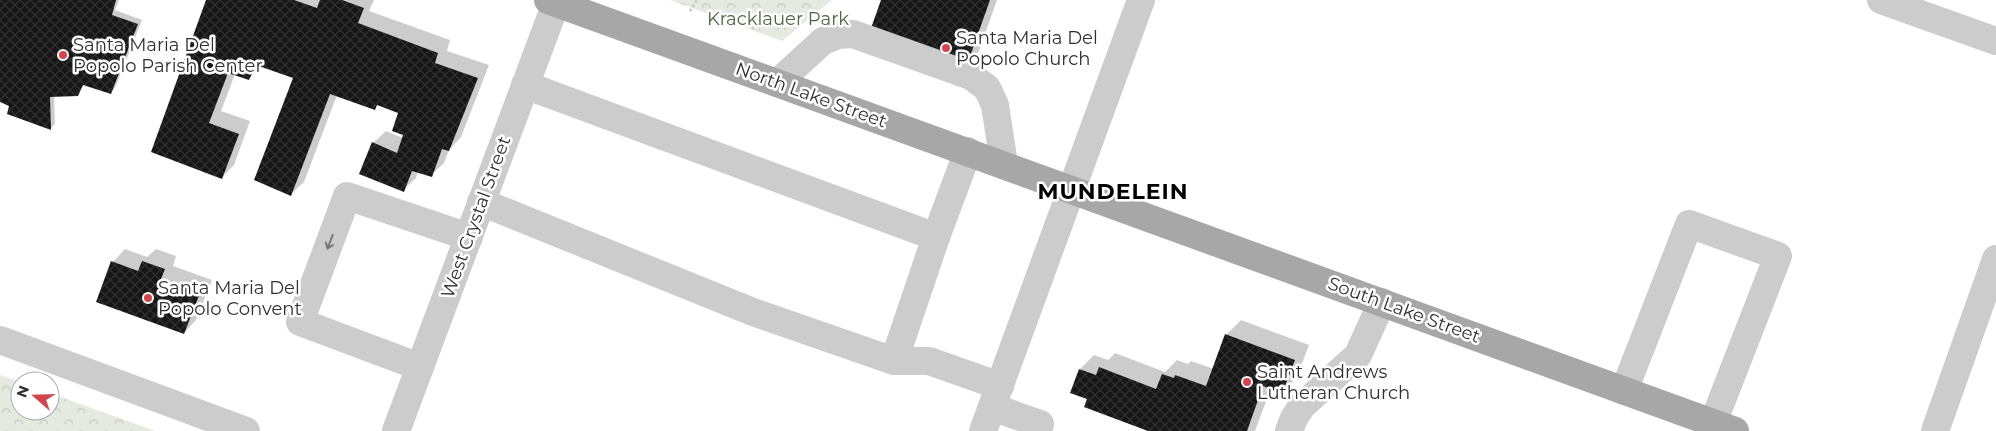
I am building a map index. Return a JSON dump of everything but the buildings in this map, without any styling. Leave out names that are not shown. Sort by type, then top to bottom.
[{"type":"main road","name":"North Lake Street","points":[[552,1],[1073,189]]},
{"type":"main road","name":"South Lake Street","points":[[1073,189],[1724,427]]},
{"type":"street","points":[[992,408],[1141,0]]},
{"type":"street","points":[[1882,0],[1996,42]]},
{"type":"street","name":"West Crystal Street","points":[[396,431],[525,86],[552,1]]},
{"type":"street","points":[[777,83],[824,41],[838,35],[853,34],[970,76],[987,88],[995,105],[1004,164]]},
{"type":"street","points":[[525,86],[938,230]]},
{"type":"street","points":[[894,361],[938,230],[968,151]]},
{"type":"street","points":[[420,367],[300,322],[347,196],[469,237]]},
{"type":"street","points":[[481,202],[535,222],[753,312],[894,361],[929,361],[992,408],[1040,424],[1038,431]]},
{"type":"street","points":[[1624,391],[1689,224],[1778,256],[1724,427]]},
{"type":"street","points":[[1935,431],[1996,258]]},
{"type":"street","points":[[1289,431],[1294,418],[1302,406],[1358,355],[1382,302]]},
{"type":"street","points":[[0,340],[246,431]]},
{"type":"path","points":[[690,11],[696,0]]},
{"type":"green space","name":"Kracklauer Park","points":[[670,0],[832,0],[782,41]]},
{"type":"green space","points":[[0,375],[10,378],[10,421],[60,421],[60,397],[155,431],[0,431]]},
{"type":"place","name":"Santa Maria Del Popolo Church","points":[[946,48]]},
{"type":"place","name":"Santa Maria Del Popolo Parish Center","points":[[63,55]]},
{"type":"place","name":"Santa Maria Del Popolo Convent","points":[[148,298]]},
{"type":"place","name":"Saint Andrews Lutheran Church","points":[[1247,382]]},
{"type":"district","name":"MUNDELEIN","points":[[1113,191]]}]
